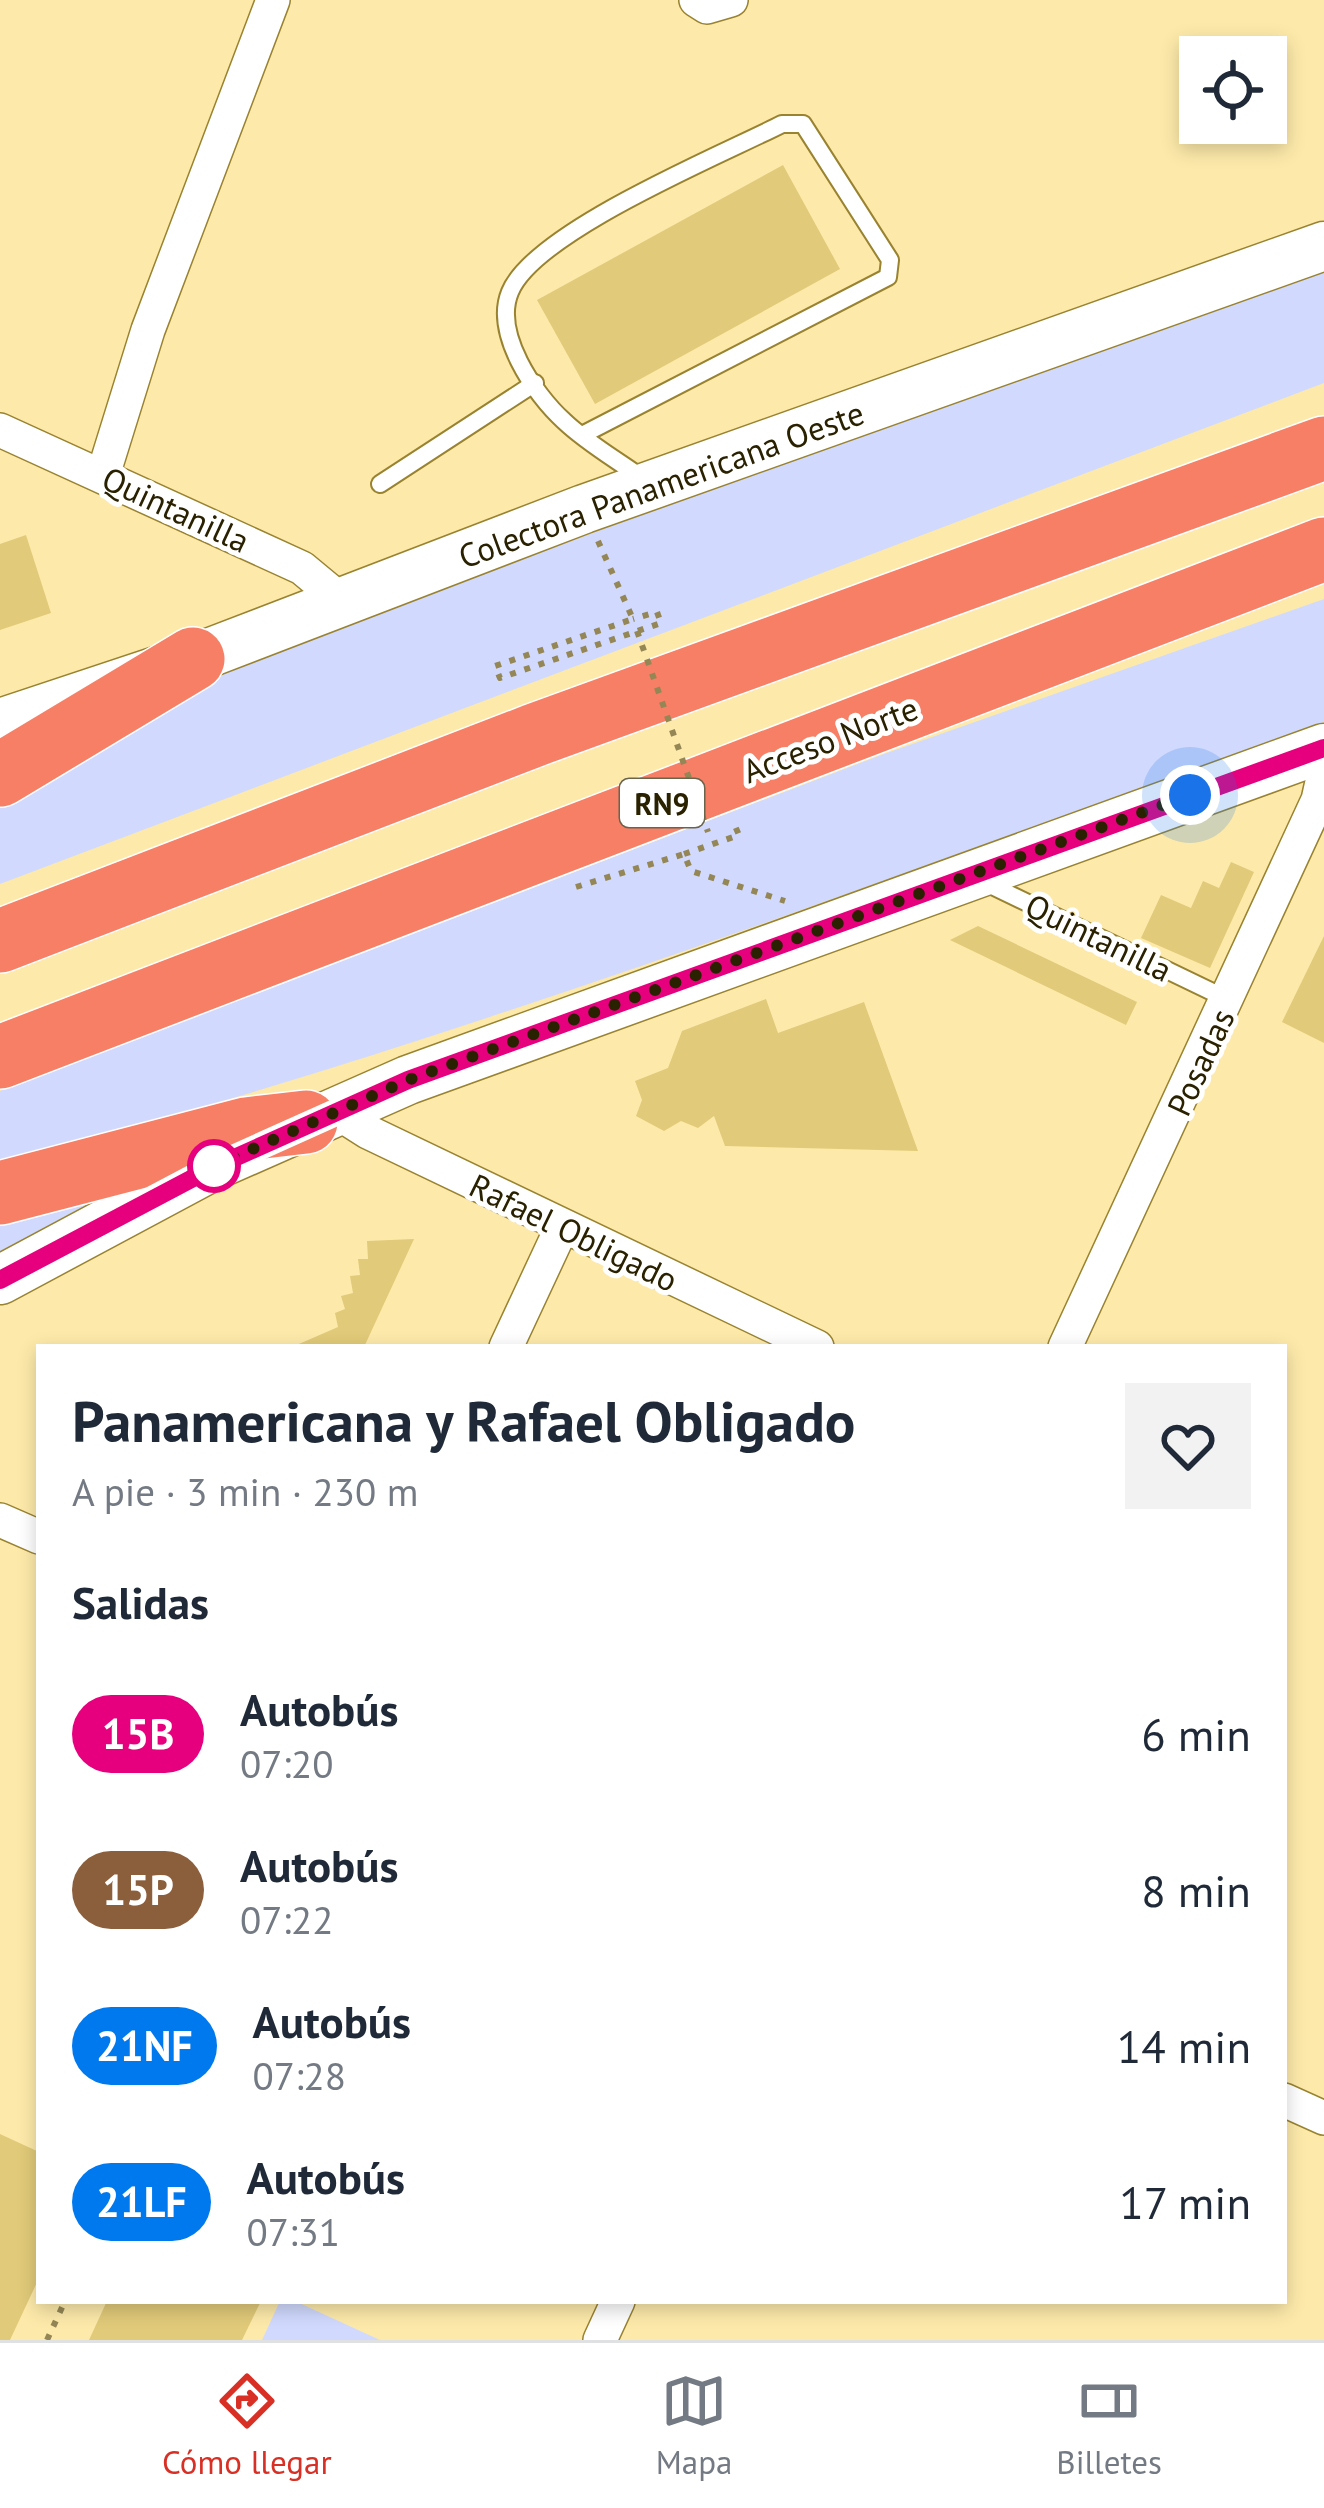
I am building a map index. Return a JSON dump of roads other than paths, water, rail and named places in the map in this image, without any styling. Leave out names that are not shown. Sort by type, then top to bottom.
[{"type":"highway","points":[[0,941],[535,734],[1324,448]]},
{"type":"highway","name":"Acceso Norte","points":[[0,1057],[1324,549]]},
{"type":"highway","points":[[0,775],[193,659]]},
{"type":"highway","points":[[0,1193],[246,1130],[320,1116]]},
{"type":"street","points":[[103,475],[148,330],[273,0]]},
{"type":"street","points":[[696,0],[707,7],[730,0]]},
{"type":"street","name":"Colectora Panamericana Oeste","points":[[0,723],[193,659],[584,509],[1324,246]]},
{"type":"street","name":"Quintanilla","points":[[0,430],[302,568],[343,602]]},
{"type":"street","points":[[0,1280],[320,1116],[816,928],[1324,748]]},
{"type":"street","name":"Posadas","points":[[1066,1344],[1230,1000],[1318,800],[1324,773]]},
{"type":"street","name":"Rafael Obligado","points":[[320,1116],[368,1132],[811,1344]]},
{"type":"street","points":[[507,1344],[562,1227]]},
{"type":"street","points":[[0,1520],[36,1536]]},
{"type":"street","points":[[1287,2102],[1324,2118]]},
{"type":"street","points":[[600,2340],[618,2304]]},
{"type":"lane","points":[[582,435],[888,277],[890,260],[814,134],[803,124],[782,124],[580,226],[534,260],[512,286],[505,328],[535,382],[562,420],[582,435],[652,485]]},
{"type":"lane","points":[[380,484],[535,382]]},
{"type":"lane","name":"Quintanilla","points":[[968,874],[1230,1000]]}]
